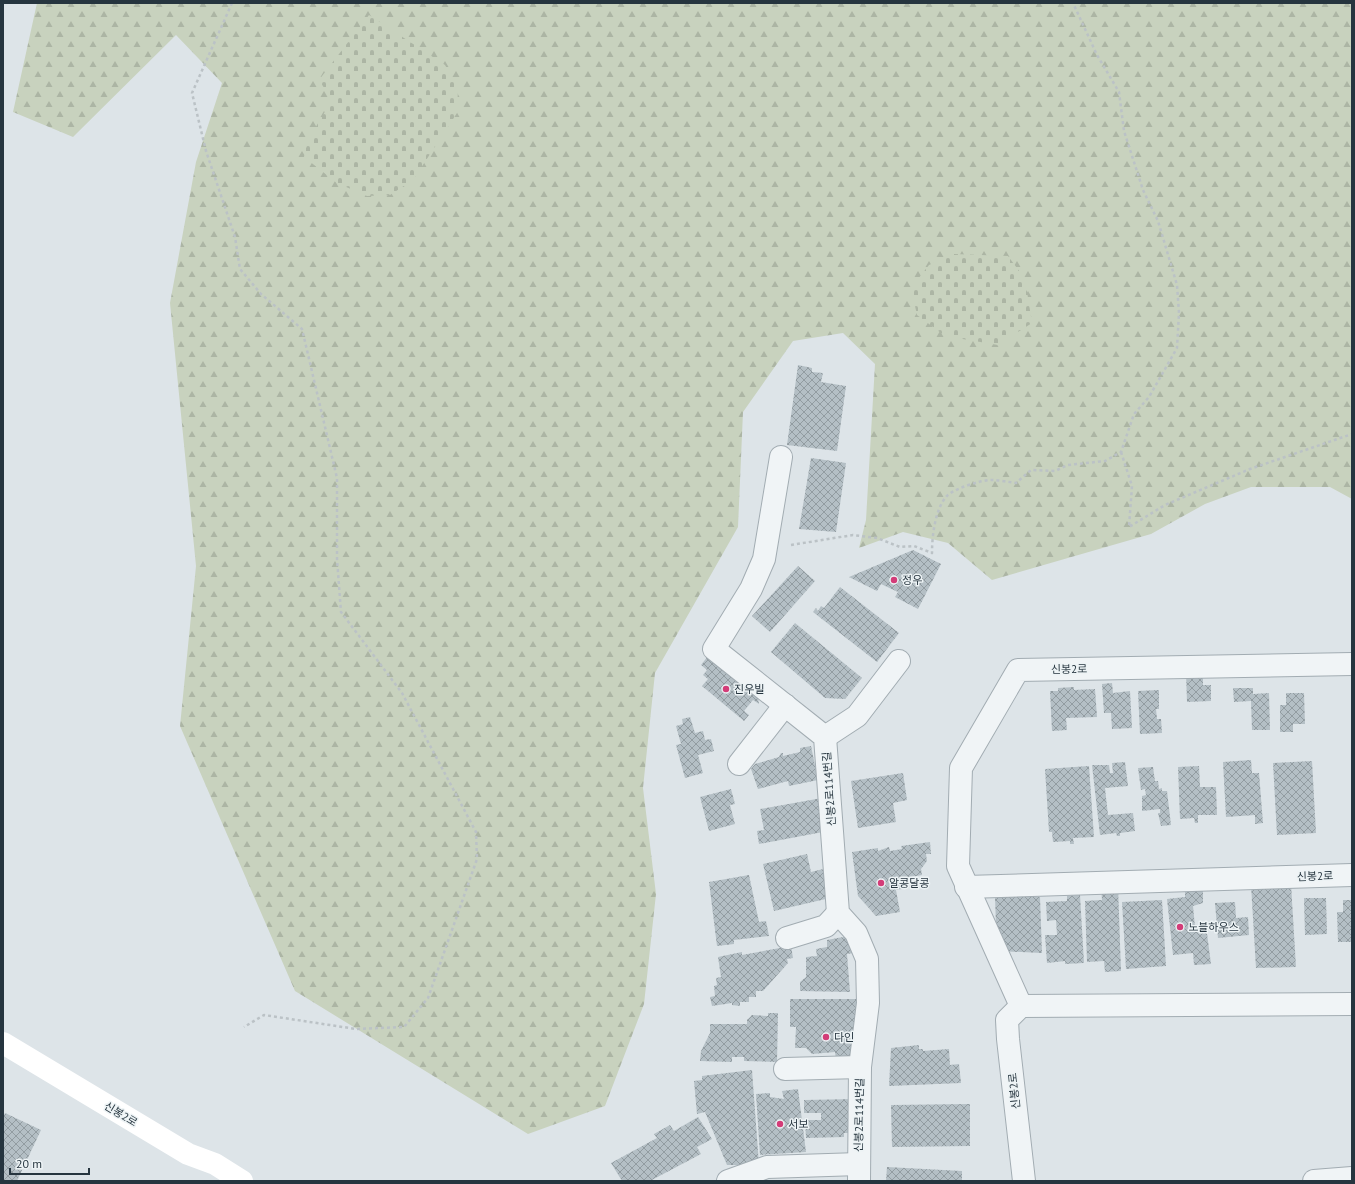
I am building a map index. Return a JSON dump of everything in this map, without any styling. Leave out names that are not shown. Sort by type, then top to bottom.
[{"type":"street","name":"신봉2로114번길","points":[[781,457],[764,559],[751,589],[714,649],[825,736],[838,913],[856,933],[867,959],[868,1002],[860,1068],[859,1172]]},
{"type":"street","points":[[825,736],[857,716],[899,661]]},
{"type":"street","name":"신봉2로","points":[[1024,1181],[1008,1027],[1008,1020],[1021,1006],[966,887],[958,866],[961,768],[1018,670],[1352,664]]},
{"type":"street","points":[[739,764],[784,705]]},
{"type":"street","name":"신봉2로","points":[[966,887],[1352,875]]},
{"type":"street","points":[[787,938],[826,926],[838,913]]},
{"type":"street","points":[[1021,1006],[1352,1004]]},
{"type":"street","name":"신봉2로","points":[[3,1043],[188,1154],[215,1164],[242,1181]]},
{"type":"street","points":[[785,1070],[860,1068]]},
{"type":"street","points":[[728,1181],[767,1167],[859,1172]]},
{"type":"street","points":[[1314,1181],[1352,1178]]},
{"type":"path","points":[[232,3],[192,93],[206,151],[235,237],[240,269],[261,294],[302,329],[336,478],[337,559],[341,612],[402,693],[476,832],[477,859],[428,998],[404,1028],[356,1029],[264,1015],[244,1027]]},
{"type":"path","points":[[1073,3],[1097,55],[1119,92],[1124,131],[1143,190],[1158,221],[1177,285],[1179,313],[1177,348],[1149,398],[1134,414],[1121,452],[1132,486],[1129,527],[1166,505],[1250,469],[1352,434]]},
{"type":"path","points":[[766,546],[794,545],[853,535],[877,538],[900,547],[914,546],[932,553],[933,530],[936,518],[946,496],[956,490],[975,483],[990,480],[1016,483],[1031,470],[1055,471],[1068,465],[1106,461],[1121,452]]},
{"type":"green space","points":[[37,3],[1352,3],[1352,499],[1330,487],[1251,487],[1205,504],[1151,534],[992,580],[948,543],[903,532],[859,548],[866,520],[875,364],[843,333],[793,341],[743,412],[738,527],[655,673],[643,788],[656,894],[644,1004],[605,1106],[528,1134],[295,991],[180,726],[196,566],[170,303],[196,162],[222,83],[176,35],[73,137],[13,112]]},
{"type":"green space","points":[[369,15],[445,65],[458,88],[457,113],[413,180],[390,195],[367,196],[337,183],[304,157],[308,140],[332,100],[319,80]]},
{"type":"green space","points":[[954,254],[1008,256],[1025,279],[1032,323],[998,345],[945,336],[917,315],[911,288],[929,265]]},
{"type":"building","points":[[798,365],[812,368],[812,372],[823,373],[821,382],[846,386],[837,451],[787,445]]},
{"type":"building","points":[[811,458],[846,463],[836,532],[799,529]]},
{"type":"building","name":"정우","points":[[913,550],[941,564],[918,609],[895,597],[898,592],[881,584],[877,591],[849,577]]},
{"type":"building","points":[[798,566],[815,581],[770,632],[752,616]]},
{"type":"building","points":[[840,587],[899,633],[877,662],[813,612],[816,608],[818,611],[821,606],[824,608]]},
{"type":"building","points":[[795,623],[862,678],[845,699],[825,698],[771,652]]},
{"type":"building","name":"진우빌","points":[[708,656],[757,691],[759,704],[753,700],[744,711],[749,715],[744,721],[702,686],[708,679],[703,675],[707,670],[701,665]]},
{"type":"building","points":[[1186,673],[1203,673],[1203,685],[1211,685],[1211,701],[1187,702]]},
{"type":"building","points":[[1112,683],[1113,693],[1130,691],[1132,728],[1112,729],[1111,713],[1104,713],[1102,684]]},
{"type":"building","points":[[1074,687],[1074,690],[1095,689],[1097,717],[1066,718],[1067,730],[1052,731],[1050,691],[1058,691],[1058,688]]},
{"type":"building","points":[[1233,688],[1253,688],[1253,694],[1269,693],[1270,730],[1252,730],[1251,701],[1234,702]]},
{"type":"building","points":[[1159,690],[1159,709],[1156,709],[1157,719],[1161,719],[1162,733],[1140,734],[1138,691]]},
{"type":"building","points":[[1286,693],[1304,693],[1305,724],[1293,724],[1293,732],[1280,732],[1280,705],[1286,705]]},
{"type":"building","points":[[690,717],[695,733],[703,731],[705,740],[711,739],[714,751],[698,755],[703,773],[685,778],[676,745],[681,744],[676,726],[683,724],[682,719]]},
{"type":"building","points":[[811,746],[818,780],[789,786],[788,781],[758,789],[751,769],[755,764],[779,757],[781,753],[783,753],[783,756],[800,752],[800,748]]},
{"type":"building","points":[[1251,760],[1252,773],[1259,773],[1263,823],[1255,824],[1255,815],[1226,817],[1223,762]]},
{"type":"building","points":[[1312,761],[1316,833],[1277,835],[1273,763]]},
{"type":"building","points":[[1125,762],[1128,786],[1105,788],[1108,815],[1133,813],[1135,831],[1120,833],[1120,836],[1117,836],[1116,833],[1100,835],[1092,765],[1109,765],[1110,773],[1113,773],[1112,763]]},
{"type":"building","points":[[1089,766],[1094,837],[1073,838],[1074,844],[1070,844],[1070,841],[1053,842],[1052,832],[1049,832],[1045,769]]},
{"type":"building","points":[[1199,766],[1200,787],[1216,787],[1217,815],[1198,815],[1198,823],[1195,823],[1194,818],[1180,819],[1178,767]]},
{"type":"building","points":[[1153,767],[1155,781],[1158,781],[1159,789],[1162,788],[1162,791],[1167,791],[1171,825],[1161,826],[1158,813],[1160,813],[1160,809],[1142,811],[1142,796],[1146,795],[1145,789],[1141,790],[1138,768]]},
{"type":"building","points":[[903,773],[907,800],[893,803],[896,822],[858,828],[851,781]]},
{"type":"building","points":[[731,789],[735,804],[730,805],[735,824],[709,831],[700,797]]},
{"type":"building","points":[[822,798],[823,832],[759,844],[757,831],[764,830],[760,809]]},
{"type":"building","name":"알콩달콩","points":[[930,842],[931,854],[926,854],[927,861],[921,869],[922,875],[905,878],[907,888],[896,890],[900,912],[876,916],[858,896],[852,852],[878,848],[878,851],[889,847],[890,851],[902,849],[901,846]]},
{"type":"building","points":[[807,854],[811,872],[823,869],[830,898],[774,911],[763,864]]},
{"type":"building","points":[[749,875],[759,922],[766,921],[769,936],[734,940],[734,944],[717,946],[709,882]]},
{"type":"building","points":[[1203,884],[1203,903],[1193,906],[1195,927],[1206,926],[1211,964],[1194,965],[1193,953],[1173,955],[1167,899],[1185,897],[1185,886]]},
{"type":"building","points":[[1291,884],[1296,967],[1256,968],[1251,885]]},
{"type":"building","points":[[1118,886],[1121,971],[1105,972],[1104,961],[1087,962],[1085,901],[1102,900],[1101,887]]},
{"type":"building","points":[[1080,895],[1084,963],[1065,964],[1065,961],[1047,963],[1045,935],[1057,935],[1056,920],[1047,921],[1046,902],[1067,901],[1067,896]]},
{"type":"building","points":[[995,897],[1040,897],[1042,953],[997,951]]},
{"type":"building","points":[[1304,898],[1326,898],[1327,934],[1305,935]]},
{"type":"building","points":[[1162,900],[1166,966],[1126,969],[1122,902]]},
{"type":"building","points":[[1343,900],[1352,900],[1352,942],[1338,942],[1337,912],[1343,912]]},
{"type":"building","points":[[1235,902],[1236,918],[1248,917],[1249,935],[1218,938],[1215,903]]},
{"type":"building","points":[[854,935],[854,953],[847,954],[850,992],[800,991],[800,982],[806,977],[806,957],[817,956],[816,949],[827,947],[827,940]]},
{"type":"building","points":[[791,946],[793,958],[787,959],[788,963],[763,991],[756,991],[756,997],[749,997],[749,1002],[740,1002],[740,1006],[732,1005],[732,1003],[712,1006],[710,997],[715,996],[714,986],[717,985],[716,978],[721,977],[718,957],[742,952],[742,955]]},
{"type":"building","name":"다인","points":[[790,999],[856,999],[856,1050],[850,1058],[836,1059],[835,1052],[812,1054],[806,1048],[795,1048],[796,1027],[790,1027]]},
{"type":"building","points":[[768,1013],[778,1013],[777,1062],[744,1061],[744,1057],[732,1057],[732,1062],[700,1061],[701,1051],[710,1033],[710,1024],[747,1024],[747,1020],[752,1015],[768,1016]]},
{"type":"building","points":[[919,1045],[919,1049],[923,1049],[923,1051],[949,1049],[950,1065],[959,1064],[961,1083],[889,1086],[891,1048]]},
{"type":"building","points":[[752,1070],[759,1165],[727,1165],[705,1112],[697,1114],[694,1081],[702,1080],[702,1076]]},
{"type":"building","points":[[798,1089],[806,1152],[760,1155],[756,1094],[770,1093],[770,1097],[784,1099],[782,1091]]},
{"type":"building","points":[[856,1099],[857,1133],[844,1133],[844,1137],[806,1138],[805,1120],[821,1120],[821,1113],[804,1113],[804,1100]]},
{"type":"building","points":[[970,1104],[970,1146],[892,1147],[891,1105]]},
{"type":"building","points":[[5,1113],[41,1130],[17,1181],[3,1181],[3,1117]]},
{"type":"building","points":[[698,1117],[712,1139],[697,1147],[701,1154],[650,1181],[622,1181],[611,1163],[657,1138],[654,1134],[670,1125],[674,1131]]},
{"type":"building","points":[[887,1167],[962,1171],[962,1181],[886,1181]]},
{"type":"place","name":"정우","points":[[894,580]]},
{"type":"place","name":"진우빌","points":[[726,689]]},
{"type":"place","name":"알콩달콩","points":[[881,883]]},
{"type":"place","name":"노블하우스","points":[[1180,927]]},
{"type":"place","name":"다인","points":[[826,1037]]},
{"type":"place","name":"서보","points":[[780,1124]]}]
